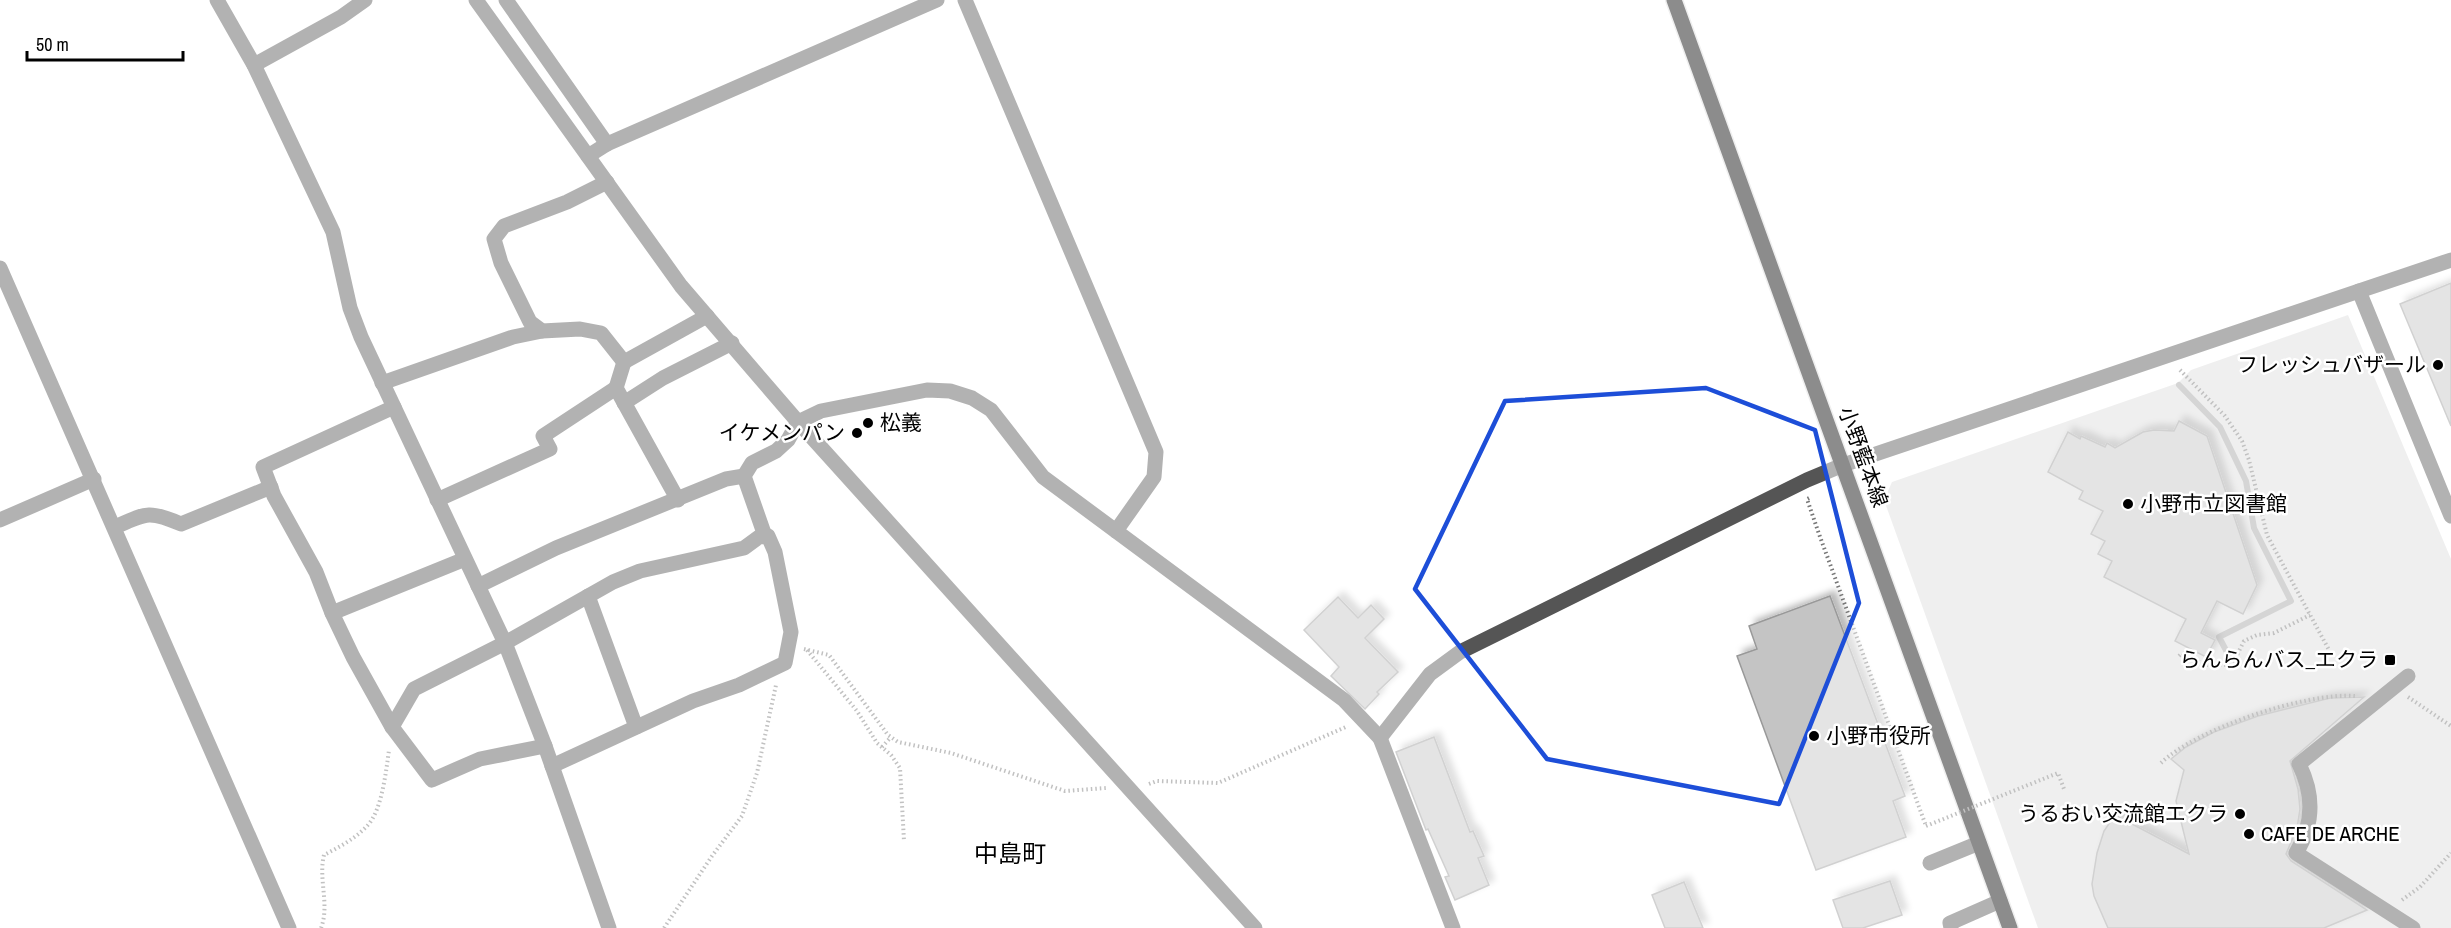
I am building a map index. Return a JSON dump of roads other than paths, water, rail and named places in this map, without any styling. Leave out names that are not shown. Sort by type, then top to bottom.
[{"type":"main road","name":"小野藍本線","points":[[1674,0],[2010,928]]},
{"type":"street","points":[[217,0],[254,65],[333,232],[350,308],[361,337],[505,643],[545,746],[609,928]]},
{"type":"street","points":[[254,65],[341,17],[365,0]]},
{"type":"street","points":[[476,0],[681,286],[798,422],[1255,928]]},
{"type":"street","points":[[506,0],[607,144]]},
{"type":"street","points":[[588,156],[607,144],[937,0]]},
{"type":"street","points":[[964,0],[1155,452],[1154,477],[1116,531]]},
{"type":"street","points":[[542,331],[530,322],[501,263],[494,238],[504,226],[567,202],[607,182]]},
{"type":"street","points":[[1380,738],[1430,674],[1460,652],[1807,480],[1843,465],[2451,260]]},
{"type":"street","points":[[0,268],[289,928]]},
{"type":"street","points":[[2359,291],[2451,516]]},
{"type":"street","points":[[437,500],[550,449],[543,436],[616,388],[624,362],[707,316]]},
{"type":"street","points":[[382,383],[513,337],[542,331],[580,329],[601,333],[624,362]]},
{"type":"street","points":[[624,403],[663,378],[732,344]]},
{"type":"street","points":[[616,388],[678,500]]},
{"type":"street","points":[[478,586],[556,548],[726,479],[744,476],[752,463],[776,451],[788,440],[798,422],[821,411],[927,390],[950,391],[972,398],[991,410],[1043,477],[1344,700],[1380,738],[1453,928]]},
{"type":"street","points":[[394,407],[263,468],[271,487],[316,572],[332,613],[392,727],[432,780],[480,759],[545,746]]},
{"type":"street","points":[[552,766],[785,663],[791,632],[775,552],[768,536],[765,536],[744,476]]},
{"type":"street","points":[[0,520],[94,479]]},
{"type":"street","points":[[115,527],[137,517],[157,513],[181,524],[271,487]]},
{"type":"street","points":[[392,727],[414,689],[505,643],[613,582],[640,571],[744,548],[759,537],[765,536]]},
{"type":"street","points":[[332,613],[465,560]]},
{"type":"street","points":[[588,596],[636,727]]},
{"type":"street","points":[[2408,676],[2299,764],[2308,786],[2311,809],[2307,832],[2296,853],[2413,928]]},
{"type":"street","points":[[1930,863],[1979,843]]},
{"type":"street","points":[[1952,928],[1950,923],[2001,901]]},
{"type":"waterway","points":[[2179,385],[2220,427],[2246,481],[2254,528],[2291,601],[2219,637],[2229,656]]},
{"type":"place","name":"フレッシュバザール","points":[[2438,365]]},
{"type":"place","name":"松義","points":[[868,423]]},
{"type":"place","name":"イケメンパン","points":[[857,433]]},
{"type":"place","name":"小野市立図書館","points":[[2128,504]]},
{"type":"place","name":"らんらんバス_エクラ","points":[[2390,660]]},
{"type":"place","name":"小野市役所","points":[[1814,736]]},
{"type":"place","name":"うるおい交流館エクラ","points":[[2240,814]]},
{"type":"place","name":"CAFE DE ARCHE","points":[[2249,834]]},
{"type":"district","name":"中島町","points":[[1010,854]]}]
